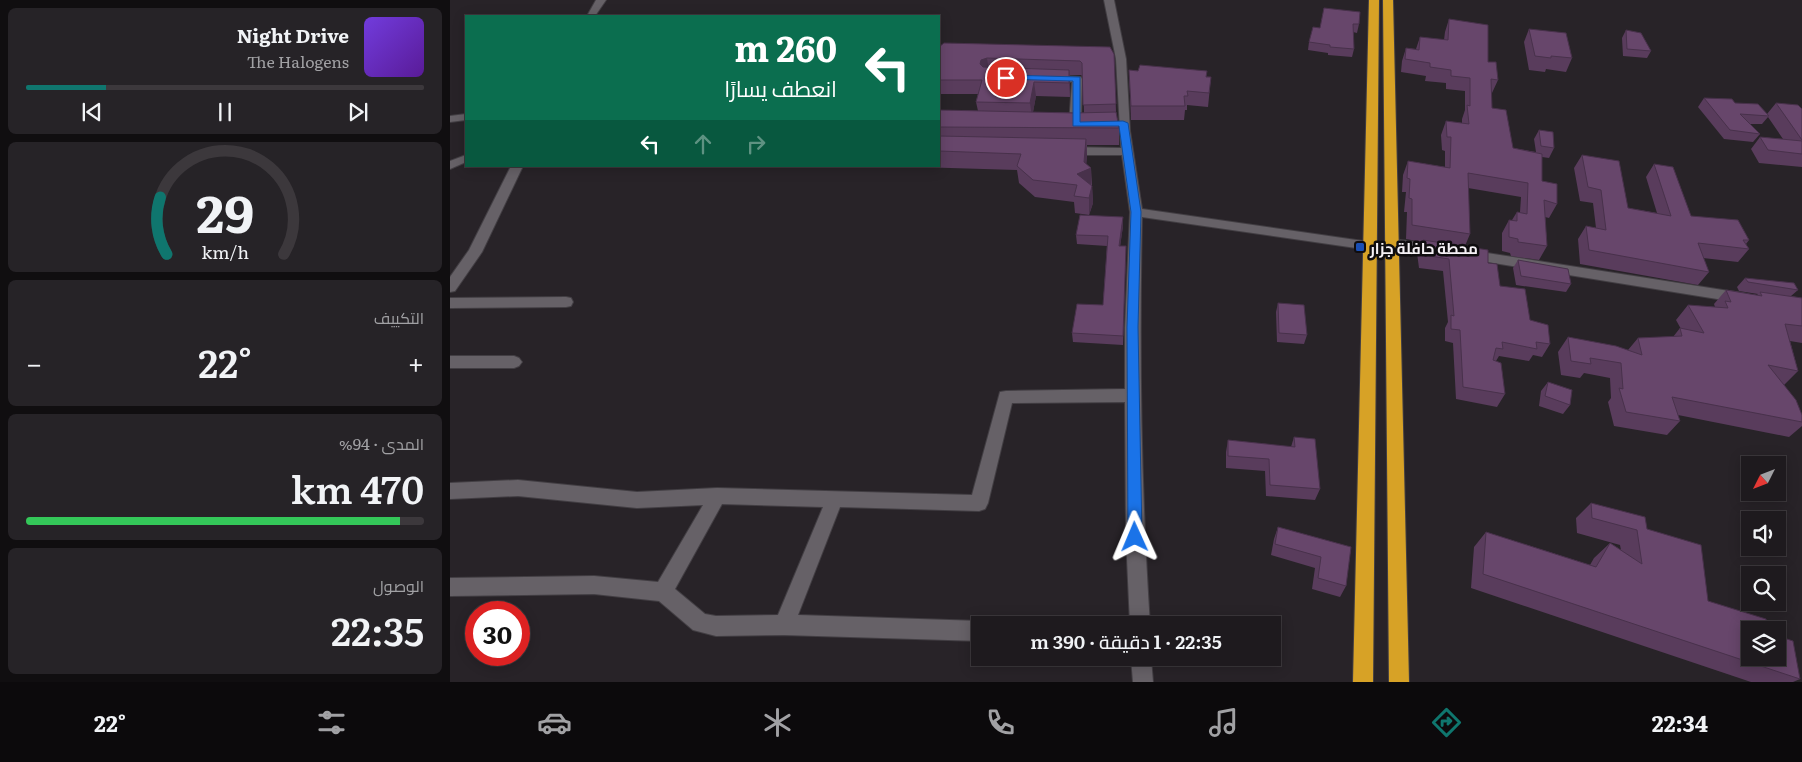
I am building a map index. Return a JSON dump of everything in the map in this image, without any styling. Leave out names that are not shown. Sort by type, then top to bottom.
[{"type":"highway","points":[[1363,682],[1374,0]]},
{"type":"highway","points":[[1388,0],[1399,682]]},
{"type":"street","points":[[592,15],[601,0]]},
{"type":"street","points":[[1109,0],[1121,59],[1119,123],[1128,152],[1136,212],[1132,327],[1135,537],[1139,616]]},
{"type":"street","points":[[1036,78],[1077,79],[1070,124],[1097,124]]},
{"type":"street","points":[[450,119],[465,117]]},
{"type":"street","points":[[1058,151],[1128,152]]},
{"type":"street","points":[[450,159],[465,154]]},
{"type":"street","points":[[450,159],[465,158]]},
{"type":"street","points":[[450,287],[475,252],[518,167]]},
{"type":"street","points":[[1136,212],[1370,246]]},
{"type":"street","points":[[1393,243],[1753,300]]},
{"type":"street","points":[[450,303],[566,302]]},
{"type":"street","points":[[450,362],[514,362]]},
{"type":"street","points":[[450,491],[518,488],[637,500],[718,496],[979,503],[1006,397],[1133,395]]},
{"type":"street","points":[[663,592],[718,496]]},
{"type":"street","points":[[784,625],[835,498]]},
{"type":"street","points":[[450,587],[594,585],[663,592],[700,624],[716,626],[784,625],[971,631]]},
{"type":"street","points":[[1142,666],[1143,682]]},
{"type":"building","points":[[1324,8],[1360,12],[1359,24],[1353,24],[1354,49],[1330,47],[1330,45],[1309,42],[1313,27],[1320,28]]},
{"type":"building","points":[[1449,19],[1488,25],[1488,62],[1496,62],[1498,80],[1491,79],[1492,108],[1506,110],[1513,148],[1542,154],[1542,181],[1557,184],[1557,204],[1544,200],[1547,246],[1518,242],[1518,239],[1509,237],[1509,220],[1517,221],[1517,212],[1527,214],[1528,183],[1468,173],[1470,234],[1412,225],[1412,199],[1409,198],[1410,179],[1407,178],[1408,161],[1450,168],[1451,137],[1447,137],[1446,121],[1469,124],[1467,105],[1470,106],[1470,78],[1451,76],[1451,70],[1430,67],[1430,63],[1405,59],[1406,48],[1419,50],[1420,37],[1448,40]]},
{"type":"building","points":[[1529,29],[1566,33],[1572,58],[1535,56]]},
{"type":"building","points":[[1626,30],[1641,33],[1651,51],[1627,49]]},
{"type":"building","points":[[944,43],[1110,47],[1114,54],[1116,104],[1083,105],[1082,63],[1080,61],[987,58],[981,60],[980,64],[983,67],[1069,70],[1069,83],[1034,82],[1030,103],[976,102],[982,80],[940,80],[940,46]]},
{"type":"building","points":[[1140,65],[1207,71],[1206,77],[1211,77],[1209,93],[1187,91],[1188,96],[1184,96],[1185,106],[1131,106],[1129,70],[1138,71]]},
{"type":"building","points":[[1704,98],[1732,99],[1735,103],[1758,104],[1769,116],[1740,114],[1760,134],[1730,130]]},
{"type":"building","points":[[1776,103],[1798,105],[1802,109],[1802,140]]},
{"type":"building","points":[[940,110],[1116,112],[1119,128],[940,127]]},
{"type":"building","points":[[1539,130],[1553,132],[1554,148],[1541,146]]},
{"type":"building","points":[[940,136],[1086,139],[1084,162],[1091,168],[1077,174],[1092,186],[1089,198],[1074,196],[1077,185],[1033,180],[1017,166],[1021,154],[940,151]]},
{"type":"building","points":[[1760,137],[1802,141],[1802,154],[1768,150]]},
{"type":"building","points":[[1582,155],[1619,161],[1628,208],[1671,216],[1654,164],[1673,167],[1691,216],[1738,220],[1749,240],[1743,240],[1749,249],[1698,243],[1709,272],[1589,250],[1586,226],[1606,230],[1601,190],[1588,187]]},
{"type":"building","points":[[1080,215],[1123,217],[1119,246],[1126,246],[1123,336],[1072,333],[1077,304],[1103,305],[1108,236],[1076,235]]},
{"type":"building","points":[[1423,240],[1488,250],[1488,263],[1497,264],[1500,286],[1525,289],[1530,320],[1548,325],[1550,344],[1536,342],[1537,349],[1502,342],[1503,349],[1496,348],[1493,360],[1501,363],[1505,394],[1463,387],[1460,330],[1451,329],[1451,315],[1454,316],[1449,259],[1424,255]]},
{"type":"building","points":[[1518,260],[1568,269],[1571,284],[1521,276]]},
{"type":"building","points":[[1745,278],[1794,283],[1798,290],[1748,282]]},
{"type":"building","points":[[1726,290],[1762,296],[1760,292],[1802,298],[1802,326],[1785,324],[1798,371],[1768,365],[1796,400],[1802,415],[1802,422],[1672,397],[1680,421],[1626,412],[1619,388],[1623,389],[1621,363],[1590,358],[1591,364],[1571,361],[1568,337],[1616,346],[1642,355],[1638,338],[1682,336],[1680,328],[1704,333],[1688,305],[1728,308],[1725,301],[1731,302]]},
{"type":"building","points":[[1278,303],[1304,305],[1307,335],[1279,333]]},
{"type":"building","points":[[1548,382],[1572,390],[1570,405],[1545,396]]},
{"type":"building","points":[[1294,437],[1315,439],[1320,489],[1270,485],[1269,459],[1228,456],[1228,440],[1295,447]]},
{"type":"building","points":[[1591,503],[1645,517],[1647,529],[1701,545],[1708,601],[1766,619],[1766,621],[1741,621],[1741,659],[1483,574],[1486,532],[1596,567],[1610,543],[1642,564],[1637,530],[1592,518]]},
{"type":"building","points":[[1278,527],[1351,547],[1346,586],[1318,578],[1321,557],[1275,544]]},
{"type":"building","points":[[1786,639],[1793,641],[1800,679],[1761,666],[1786,666]]},
{"type":"place","name":"محطة حافلة جزار","points":[[1360,247]]},
{"type":"route","points":[[1006,78],[1077,79],[1076,125],[1123,123],[1136,212],[1132,327],[1135,537]]}]
